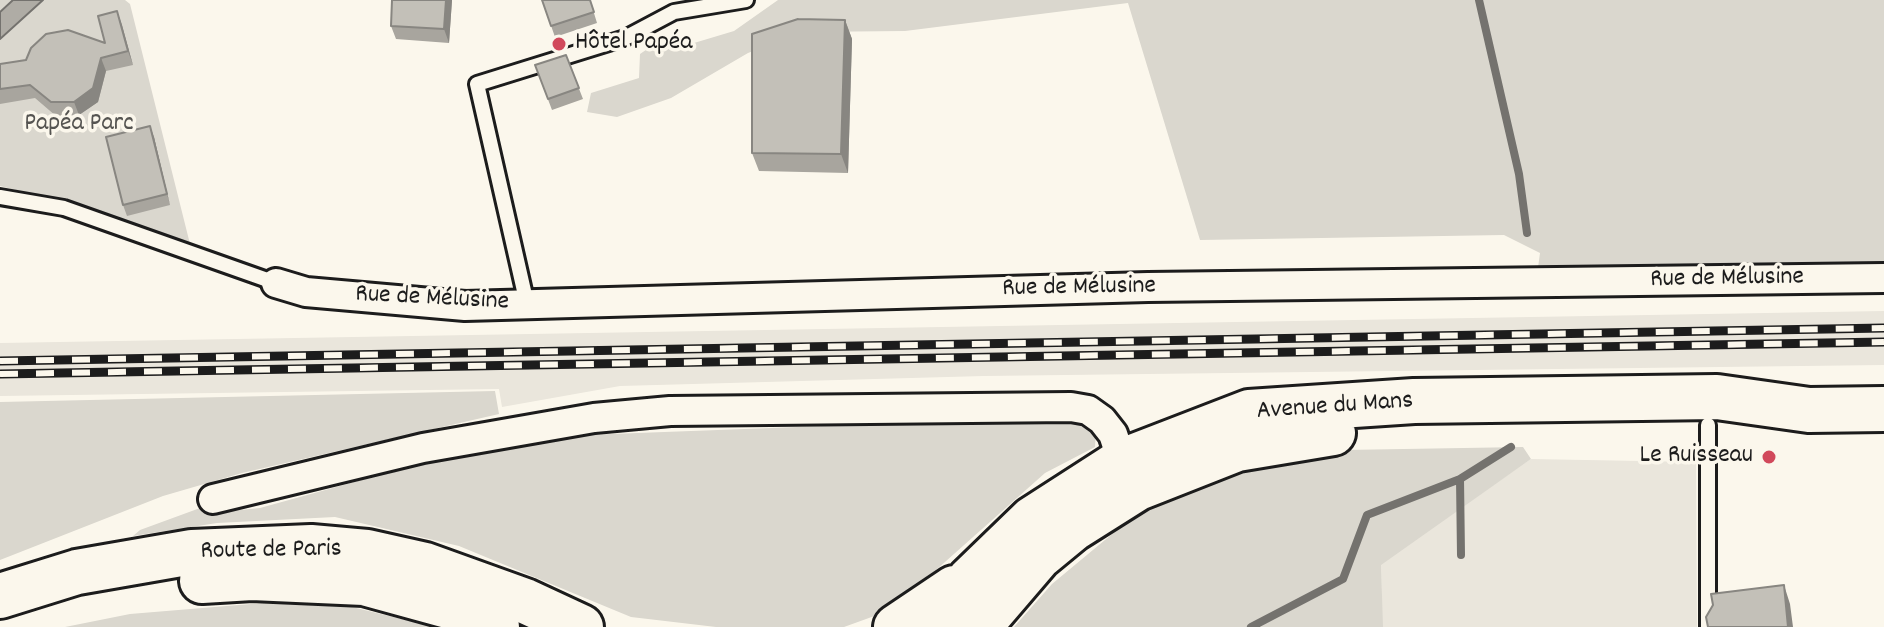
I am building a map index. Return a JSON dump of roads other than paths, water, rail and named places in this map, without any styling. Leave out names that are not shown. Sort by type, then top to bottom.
[{"type":"main road","name":"Avenue du Mans","points":[[935,627],[970,579],[1032,519],[1122,461],[1249,412],[1414,401],[1717,397],[1809,410],[1884,409]]},
{"type":"main road","name":"Avenue du Mans","points":[[979,627],[1039,557],[1073,529],[1138,488],[1237,449],[1354,431],[1735,424],[1809,410]]},
{"type":"main road","name":"Route de Paris","points":[[0,596],[77,572],[148,559],[239,548],[311,547],[367,552],[425,565],[525,601],[581,627]]},
{"type":"main road","name":"Route de Paris","points":[[0,619],[54,602],[123,588],[252,578],[364,583],[441,604],[497,627]]},
{"type":"main road","points":[[896,627],[922,606],[970,579]]},
{"type":"street","name":"Rue de Mélusine","points":[[276,283],[306,292],[402,302],[527,304],[1148,287],[1884,278]]},
{"type":"street","points":[[213,499],[423,448],[594,418],[670,411],[1071,407],[1088,410],[1102,420],[1113,434],[1122,461]]},
{"type":"lane","points":[[527,304],[477,84],[625,38],[674,12],[746,0]]},
{"type":"lane","points":[[0,197],[64,208],[276,283]]},
{"type":"lane","points":[[1708,425],[1708,627]]},
{"type":"waterway","points":[[1479,0],[1519,174],[1527,233]]},
{"type":"waterway","points":[[1461,555],[1460,479],[1511,447]]},
{"type":"waterway","points":[[1251,627],[1343,579],[1367,515],[1460,479]]},
{"type":"railway","points":[[0,361],[1884,328]]},
{"type":"railway","points":[[0,374],[1884,342]]},
{"type":"place","name":"Hôtel Papéa","points":[[559,44]]},
{"type":"place","name":"Le Ruisseau","points":[[1769,457]]},
{"type":"park label","name":"Papéa Parc","points":[[79,125]]}]
